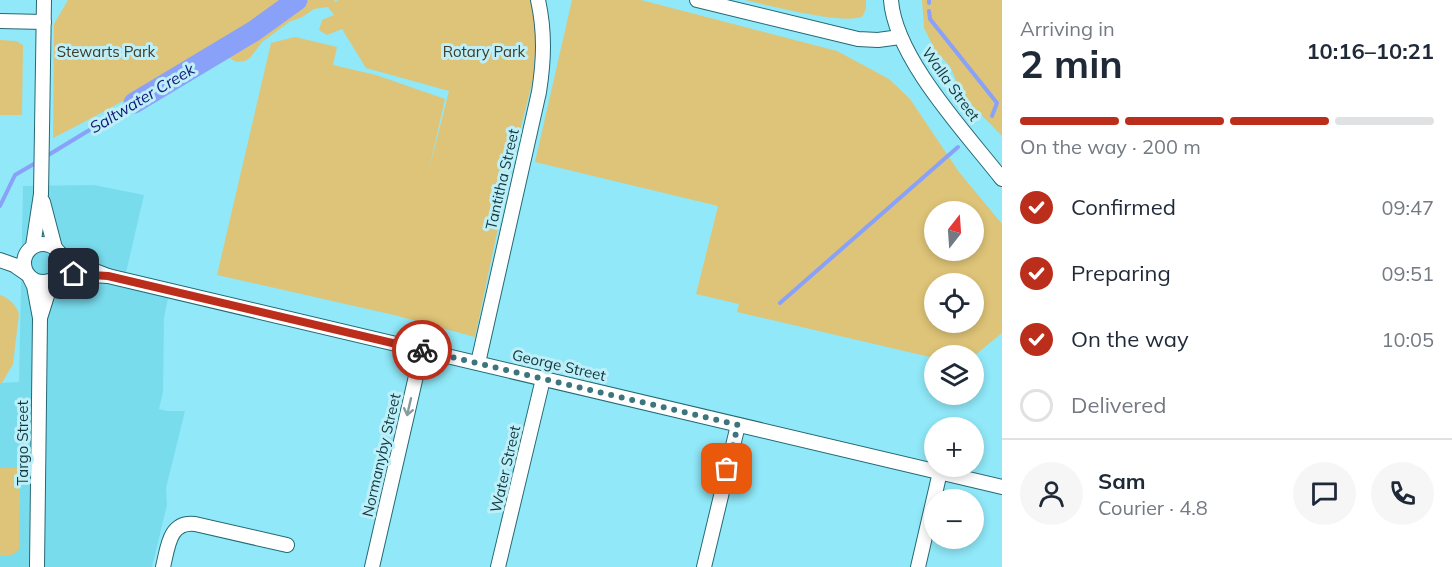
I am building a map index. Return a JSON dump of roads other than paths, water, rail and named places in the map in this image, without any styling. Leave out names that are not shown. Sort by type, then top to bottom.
[{"type":"street","points":[[29,276],[24,259],[31,248],[41,191],[44,0]]},
{"type":"street","name":"Tantitha Street","points":[[478,363],[539,92],[544,52],[543,23],[538,0]]},
{"type":"street","points":[[543,23],[551,0]]},
{"type":"street","points":[[697,0],[858,39],[878,40],[900,37]]},
{"type":"street","name":"Walla Street","points":[[891,0],[900,37],[932,89],[1002,179]]},
{"type":"street","points":[[0,21],[44,22]]},
{"type":"street","points":[[0,258],[41,282],[54,278],[62,265],[41,191]]},
{"type":"street","points":[[0,258],[44,244],[57,251]]},
{"type":"street","name":"George Street","points":[[57,251],[77,264],[108,276],[924,468]]},
{"type":"street","name":"George Street","points":[[54,278],[74,274],[108,276]]},
{"type":"street","name":"Targo Street","points":[[29,276],[34,286],[40,318],[38,567]]},
{"type":"street","name":"Targo Street","points":[[40,318],[54,278]]},
{"type":"street","name":"Normanyby Street","points":[[372,567],[422,350]]},
{"type":"street","name":"Water Street","points":[[498,567],[543,379]]},
{"type":"street","points":[[704,567],[738,425]]},
{"type":"street","points":[[918,567],[939,477]]},
{"type":"street","name":"George Street","points":[[961,477],[1002,487]]},
{"type":"street","points":[[164,567],[172,534],[178,526],[184,524],[195,524],[286,545]]},
{"type":"waterway","name":"Saltwater Creek","points":[[134,103],[254,31],[297,0]]},
{"type":"waterway","points":[[929,11],[930,19],[997,103],[992,116]]},
{"type":"waterway","name":"Saltwater Creek","points":[[45,157],[134,103]]},
{"type":"waterway","points":[[780,303],[958,147]]},
{"type":"waterway","name":"Saltwater Creek","points":[[0,206],[15,175],[39,161]]},
{"type":"park label","name":"Stewarts Park","points":[[106,51]]},
{"type":"park label","name":"Rotary Park","points":[[484,51]]}]
